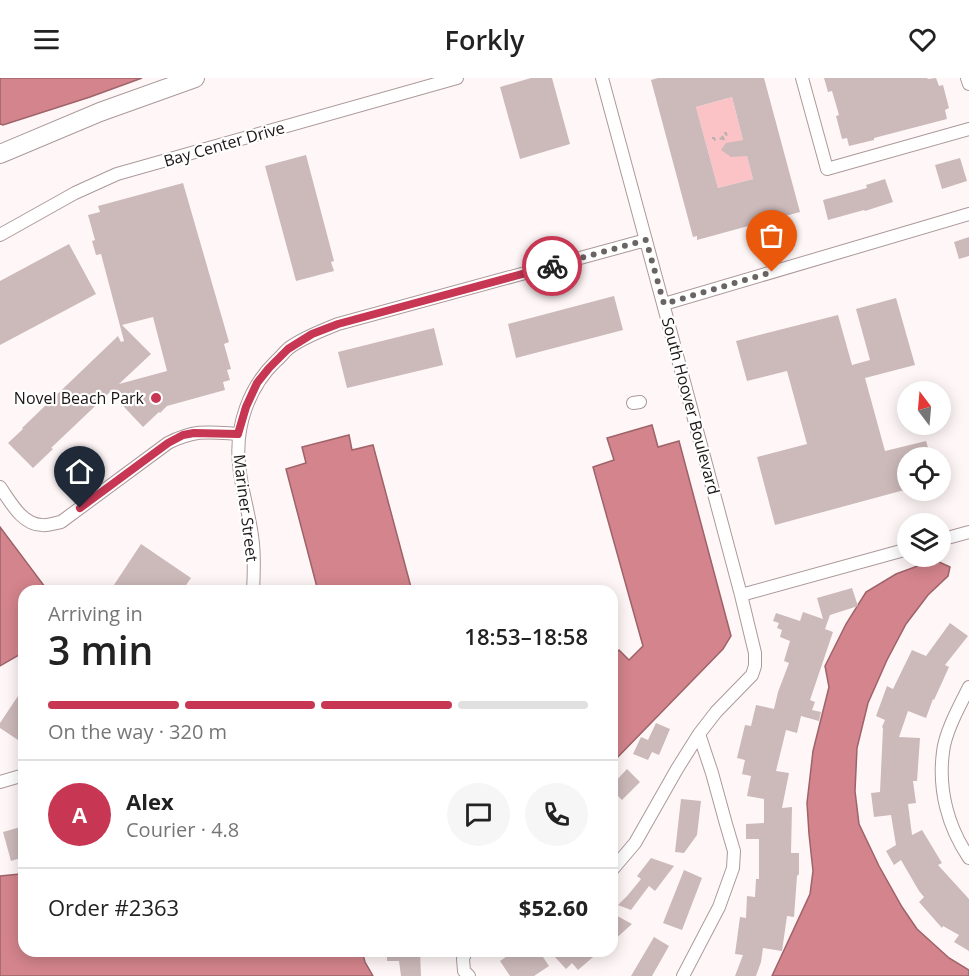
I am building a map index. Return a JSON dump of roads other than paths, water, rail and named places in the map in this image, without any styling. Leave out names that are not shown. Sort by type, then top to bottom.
[{"type":"highway","points":[[0,154],[100,112],[195,78]]},
{"type":"street","name":"Bay Center Drive","points":[[0,235],[117,174],[458,78]]},
{"type":"street","name":"South Hoover Boulevard","points":[[602,78],[664,304],[755,653],[752,675],[716,712],[699,734]]},
{"type":"street","points":[[802,78],[827,169],[969,129]]},
{"type":"street","points":[[967,78],[969,84]]},
{"type":"street","points":[[664,304],[969,214]]},
{"type":"street","name":"Mariner Street","points":[[253,585],[252,536],[238,463],[238,434],[246,407],[257,383],[288,349],[312,334],[338,324],[646,240]]},
{"type":"street","points":[[0,487],[28,522],[41,525],[61,522],[168,443],[183,435],[201,432],[238,434]]},
{"type":"street","points":[[951,537],[969,532]]},
{"type":"street","points":[[741,595],[897,552]]},
{"type":"street","points":[[969,687],[955,715],[943,750],[942,782],[946,814],[958,842],[969,858]]},
{"type":"street","points":[[618,863],[635,843],[699,734]]},
{"type":"street","points":[[684,976],[718,907],[733,868],[734,852],[699,734]]},
{"type":"street","points":[[0,782],[18,777]]},
{"type":"street","points":[[464,957],[464,971],[469,976]]},
{"type":"place","name":"Novel Beach Park","points":[[156,398]]}]
